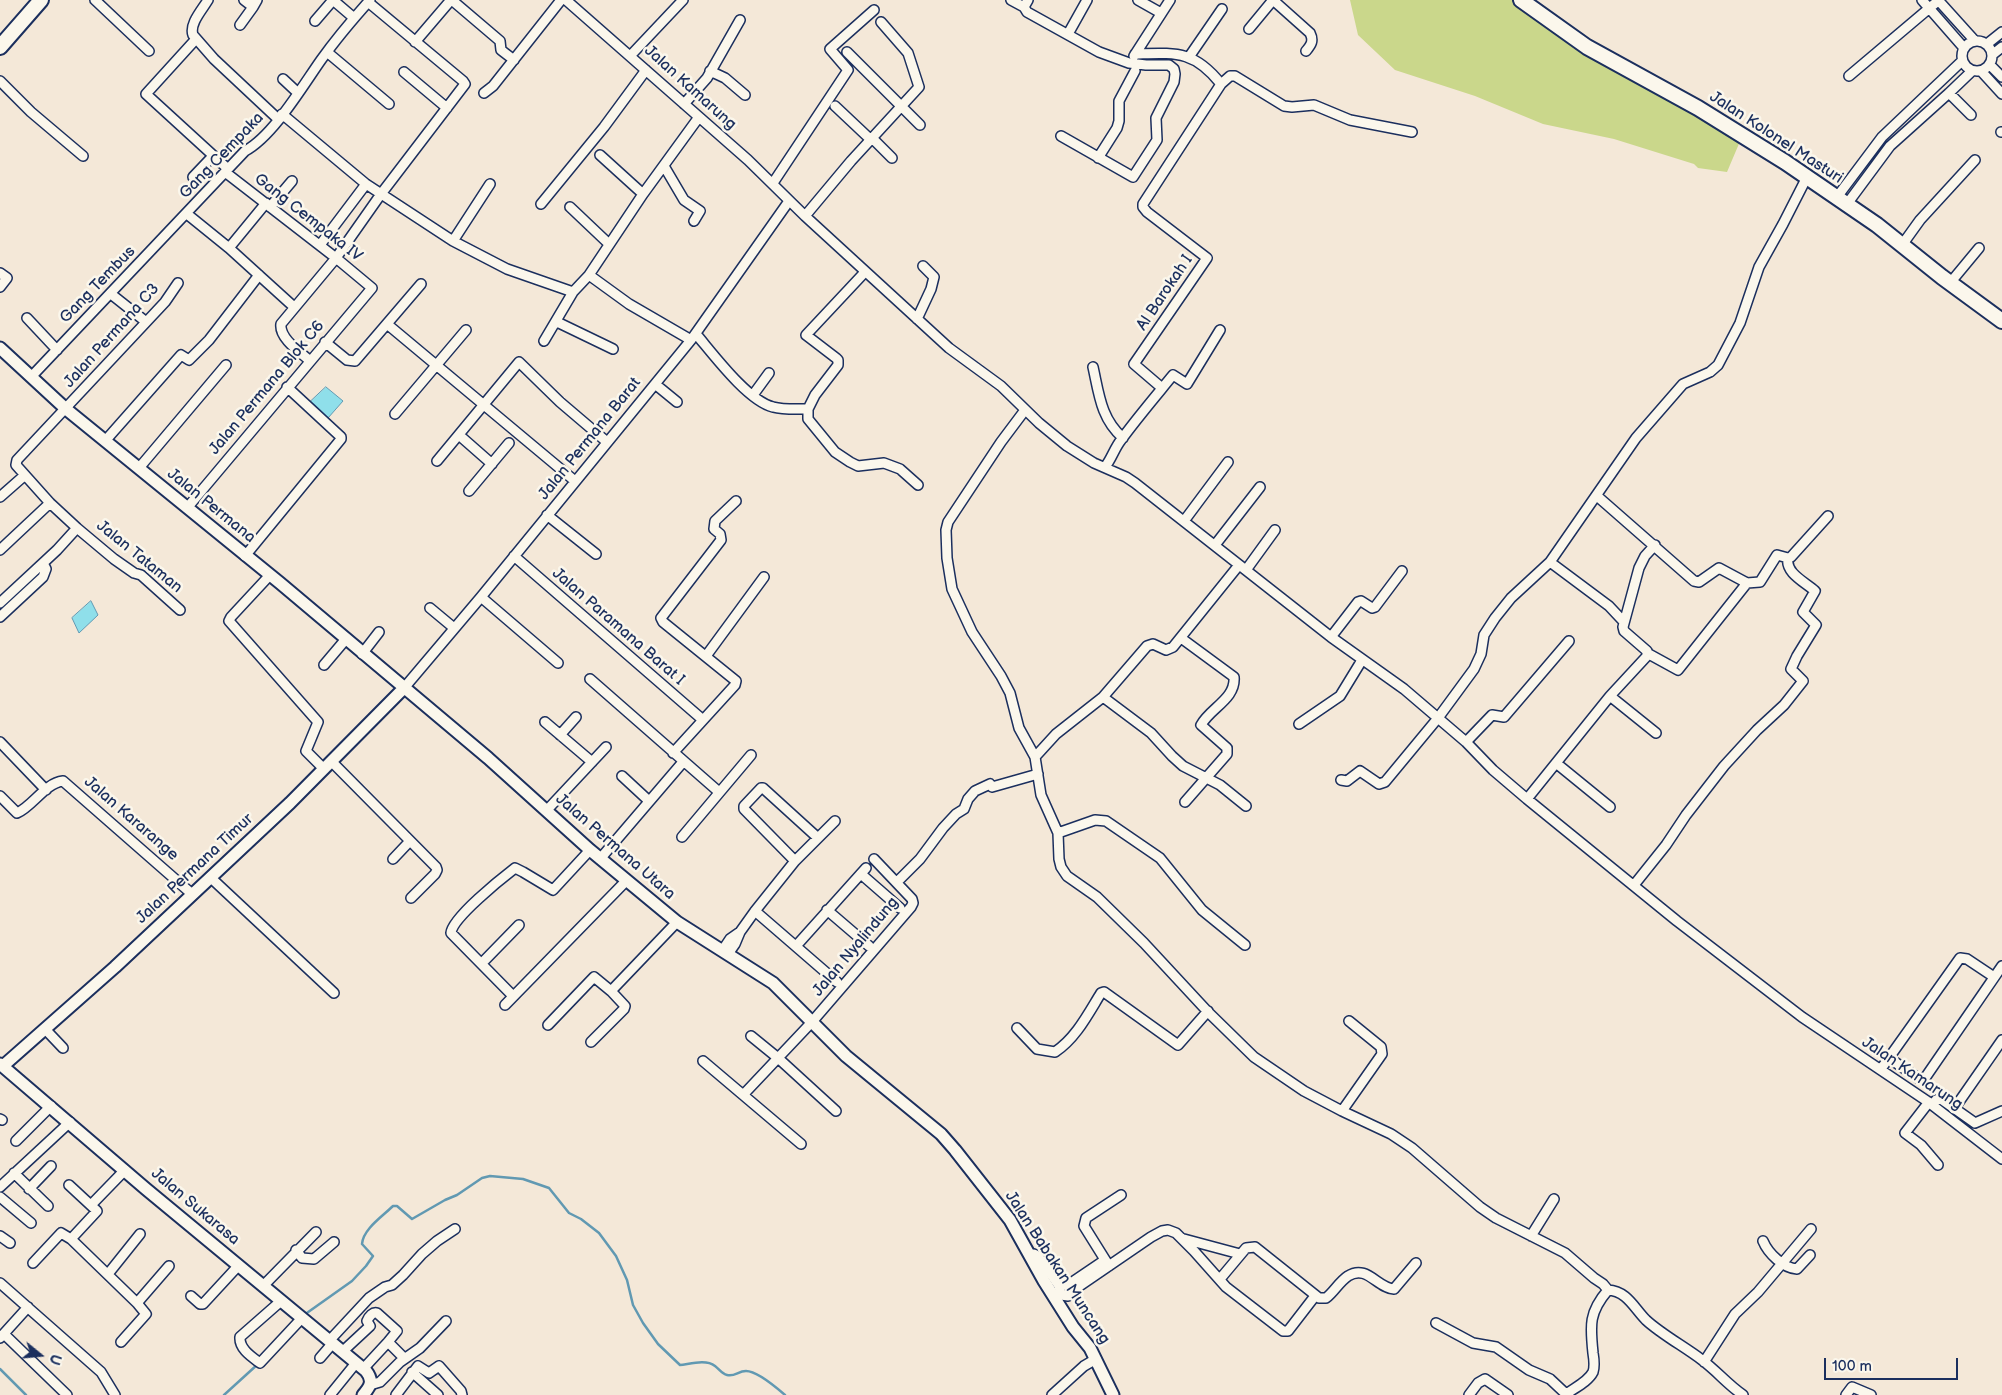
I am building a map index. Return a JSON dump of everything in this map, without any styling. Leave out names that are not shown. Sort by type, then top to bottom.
[{"type":"main road","points":[[0,47],[41,0]]},
{"type":"main road","name":"Jalan Kolonel Masturi","points":[[1521,0],[1587,47],[1698,108],[1807,177],[1902,245],[2002,321]]},
{"type":"street","points":[[97,0],[149,52]]},
{"type":"street","points":[[208,0],[192,28],[192,34],[196,40],[280,117],[366,184],[453,242],[507,269],[573,292]]},
{"type":"street","points":[[240,25],[255,3],[244,0]]},
{"type":"street","points":[[316,21],[333,0],[354,18]]},
{"type":"street","points":[[484,93],[493,86],[561,0]]},
{"type":"street","name":"Jalan Kamarung","points":[[566,0],[631,55],[773,183],[805,216],[949,348],[1005,389],[1025,410],[1067,446],[1094,462],[1126,477],[1216,545],[1330,637],[1404,689],[1466,742],[1493,770],[1527,799],[1677,921],[1802,1017],[1931,1104],[2002,1158]]},
{"type":"street","points":[[631,55],[682,0]]},
{"type":"street","points":[[1011,0],[1026,4],[1027,12],[1099,52],[1129,63],[1169,65],[1174,69],[1174,82],[1156,118],[1157,140],[1133,177],[1061,136]]},
{"type":"street","points":[[1068,34],[1087,0]]},
{"type":"street","points":[[1138,0],[1161,13]]},
{"type":"street","points":[[1129,63],[1170,0]]},
{"type":"street","points":[[1249,29],[1273,0],[1310,33],[1312,43],[1306,51]]},
{"type":"street","points":[[1849,76],[1926,3],[1938,0],[1975,41]]},
{"type":"street","points":[[310,360],[292,344],[280,328],[281,324],[336,258],[381,194],[465,84],[369,1]]},
{"type":"street","name":"Gang Cempaka","points":[[187,214],[245,151],[256,145],[280,117],[327,52],[369,1]]},
{"type":"street","points":[[415,42],[450,1],[453,1],[493,33],[500,41],[501,50],[514,60]]},
{"type":"street","points":[[1926,3],[1964,48]]},
{"type":"street","points":[[1189,56],[1222,9]]},
{"type":"street","points":[[773,183],[848,70],[830,48],[874,10]]},
{"type":"street","points":[[684,104],[707,78],[740,20]]},
{"type":"street","points":[[805,216],[918,88],[919,85],[908,52],[881,22]]},
{"type":"street","points":[[1987,44],[2002,32]]},
{"type":"street","name":"Gang Cempaka IV","points":[[196,40],[146,94],[226,171],[372,288]]},
{"type":"street","points":[[1842,201],[1854,175],[1882,137],[1962,61],[1964,48],[1969,42],[1975,41],[1987,44],[1991,49],[1991,60],[2002,77]]},
{"type":"street","points":[[1842,201],[1864,181],[1890,146],[1949,93],[1991,60],[2002,48]]},
{"type":"street","points":[[327,52],[389,104]]},
{"type":"street","points":[[847,52],[920,125]]},
{"type":"street","points":[[1135,54],[1189,56],[1212,73],[1221,84],[1230,76],[1235,76],[1284,106],[1292,107],[1314,104],[1350,120],[1412,132]]},
{"type":"street","points":[[1962,61],[1966,67],[1976,71],[2002,94]]},
{"type":"street","points":[[541,204],[604,127],[646,70]]},
{"type":"street","points":[[710,71],[725,78],[745,95]]},
{"type":"street","points":[[1098,158],[1117,128],[1119,101],[1135,71]]},
{"type":"street","points":[[404,72],[447,108]]},
{"type":"street","points":[[283,79],[298,93]]},
{"type":"street","points":[[0,82],[31,112],[83,156]]},
{"type":"street","name":"Al Barokah I","points":[[1162,388],[1134,364],[1207,258],[1147,212],[1143,208],[1143,204],[1221,84]]},
{"type":"street","points":[[1949,93],[1971,115]]},
{"type":"street","points":[[1916,104],[1926,114]]},
{"type":"street","points":[[835,106],[892,158]]},
{"type":"street","points":[[544,341],[557,322],[573,292],[589,275],[643,194],[699,117]]},
{"type":"street","points":[[600,155],[643,194]]},
{"type":"street","points":[[192,177],[212,156]]},
{"type":"street","points":[[1902,245],[1920,220],[1974,160]]},
{"type":"street","points":[[664,166],[684,200],[700,211],[694,221]]},
{"type":"street","points":[[1341,780],[1347,781],[1358,771],[1361,771],[1379,784],[1383,784],[1438,718],[1474,669],[1481,654],[1484,635],[1495,618],[1511,598],[1550,562],[1636,438],[1684,384],[1710,372],[1718,364],[1740,322],[1759,267],[1807,177]]},
{"type":"street","points":[[229,248],[292,181]]},
{"type":"street","points":[[320,245],[366,184]]},
{"type":"street","points":[[453,242],[490,184]]},
{"type":"street","name":"Jalan Permana Barat","points":[[404,688],[693,337],[790,201]]},
{"type":"street","points":[[570,207],[609,244]]},
{"type":"street","points":[[187,214],[229,248],[294,308]]},
{"type":"street","name":"Gang Tembus","points":[[31,377],[187,214]]},
{"type":"street","points":[[1950,283],[1979,248]]},
{"type":"street","points":[[917,319],[931,290],[934,277],[923,266]]},
{"type":"street","points":[[865,272],[806,335],[838,360],[838,365],[815,395],[808,409],[808,419],[835,452],[850,462],[858,466],[884,462],[900,469],[918,484]]},
{"type":"street","points":[[0,273],[7,278],[0,287]]},
{"type":"street","points":[[105,441],[181,355],[189,360],[209,340],[259,275]]},
{"type":"street","points":[[589,275],[629,304],[693,337],[753,395],[774,408],[808,409]]},
{"type":"street","name":"Jalan Permana C3","points":[[25,475],[16,465],[17,460],[145,321],[165,302],[178,282]]},
{"type":"street","points":[[325,342],[347,360],[355,361],[421,284]]},
{"type":"street","name":"Jalan Permana Blok C6","points":[[187,508],[372,288]]},
{"type":"street","points":[[111,294],[145,321]]},
{"type":"street","points":[[27,318],[57,350]]},
{"type":"street","points":[[557,322],[613,349]]},
{"type":"street","points":[[387,324],[575,481]]},
{"type":"street","points":[[394,414],[466,330]]},
{"type":"street","points":[[1105,467],[1123,438],[1173,375],[1187,384],[1220,330]]},
{"type":"street","name":"Jalan Permana","points":[[0,348],[66,409],[105,441],[143,463],[187,508],[404,688]]},
{"type":"street","points":[[437,461],[517,362],[520,362],[560,402],[607,442]]},
{"type":"street","points":[[143,463],[226,365]]},
{"type":"street","points":[[1093,367],[1102,408],[1115,431],[1123,438]]},
{"type":"street","points":[[753,395],[770,373]]},
{"type":"street","points":[[654,384],[677,402]]},
{"type":"street","points":[[246,556],[341,439],[287,387]]},
{"type":"street","points":[[1025,410],[1001,442],[951,517],[946,530],[948,572],[952,589],[972,632],[1010,693],[1019,728],[1035,757],[1044,804],[1058,833],[1061,867],[1067,876],[1097,897],[1144,943],[1208,1011],[1254,1056],[1304,1091],[1342,1112],[1391,1134],[1412,1148],[1480,1207],[1496,1218],[1565,1253],[1608,1290]]},
{"type":"street","points":[[459,435],[492,464]]},
{"type":"street","points":[[469,491],[509,443]]},
{"type":"street","points":[[1184,521],[1228,462]]},
{"type":"street","points":[[0,497],[25,475]]},
{"type":"street","name":"Jalan Tataman","points":[[25,475],[50,503],[78,528],[114,559],[134,573],[142,574],[180,610]]},
{"type":"street","points":[[1216,545],[1260,487]]},
{"type":"street","points":[[1597,496],[1696,582],[1702,582],[1719,568],[1747,582],[1760,582],[1777,555],[1788,558]]},
{"type":"street","points":[[673,753],[735,685],[736,681],[662,622],[661,618],[721,540],[720,534],[714,529],[715,521],[736,501]]},
{"type":"street","points":[[0,550],[50,503]]},
{"type":"street","points":[[547,516],[596,554]]},
{"type":"street","points":[[1634,885],[1724,766],[1757,730],[1784,705],[1803,681],[1791,669],[1816,625],[1803,612],[1815,591],[1791,572],[1787,564],[1788,558],[1798,550],[1828,516]]},
{"type":"street","points":[[0,603],[78,528]]},
{"type":"street","points":[[1035,757],[1056,734],[1103,697],[1147,646],[1153,644],[1169,650],[1276,530]]},
{"type":"street","points":[[1655,545],[1645,556],[1639,568],[1624,622],[1624,631],[1648,653],[1678,670],[1747,582]]},
{"type":"street","name":"Jalan Paramana Barat I","points":[[514,556],[703,720]]},
{"type":"street","points":[[1550,562],[1609,606],[1624,622]]},
{"type":"street","points":[[0,617],[43,577],[46,569],[43,563]]},
{"type":"street","points":[[1330,637],[1358,602],[1361,601],[1372,608],[1374,607],[1402,571]]},
{"type":"street","points":[[270,575],[229,621],[318,722],[306,751],[328,765],[410,841],[437,870],[411,898]]},
{"type":"street","points":[[706,656],[764,577]]},
{"type":"street","points":[[481,596],[558,663]]},
{"type":"street","points":[[430,608],[454,628]]},
{"type":"street","points":[[362,654],[379,632]]},
{"type":"street","points":[[1181,638],[1234,677],[1233,688],[1229,695],[1201,725],[1228,751],[1208,778],[1185,802]]},
{"type":"street","points":[[324,666],[346,639]]},
{"type":"street","points":[[1466,742],[1492,715],[1495,714],[1504,718],[1569,641]]},
{"type":"street","points":[[1527,799],[1610,696],[1648,653]]},
{"type":"street","points":[[1299,724],[1340,696],[1362,660]]},
{"type":"street","points":[[590,679],[719,792]]},
{"type":"street","name":"Jalan Permana Timur","points":[[1,1066],[45,1029],[192,894],[328,765],[404,688]]},
{"type":"street","name":"Jalan Permana Utara","points":[[404,688],[488,758],[600,859],[677,922],[773,983],[811,1023]]},
{"type":"street","points":[[1610,696],[1656,733]]},
{"type":"street","points":[[1103,697],[1151,733],[1177,761],[1220,785],[1246,806]]},
{"type":"street","points":[[560,734],[576,716]]},
{"type":"street","points":[[546,722],[592,762]]},
{"type":"street","points":[[0,742],[46,790]]},
{"type":"street","points":[[547,810],[606,747]]},
{"type":"street","points":[[682,837],[751,755]]},
{"type":"street","points":[[600,859],[683,762]]},
{"type":"street","points":[[1556,763],[1610,807]]},
{"type":"street","points":[[874,859],[897,882],[920,858],[934,838],[956,814],[964,809],[968,799],[976,791],[990,784],[992,786],[1038,774]]},
{"type":"street","points":[[622,776],[649,801]]},
{"type":"street","name":"Jalan Kararange","points":[[0,796],[17,813],[46,790],[63,781],[192,894]]},
{"type":"street","points":[[796,861],[744,809],[744,806],[761,788],[818,838]]},
{"type":"street","points":[[1058,833],[1095,820],[1106,821],[1160,858],[1202,910],[1244,945]]},
{"type":"street","points":[[725,952],[736,944],[740,932],[755,911],[796,861],[834,821]]},
{"type":"street","points":[[393,859],[410,841]]},
{"type":"street","points":[[514,996],[451,933],[453,925],[471,906],[514,868],[553,890],[590,850]]},
{"type":"street","points":[[796,946],[863,871],[900,908]]},
{"type":"street","points":[[210,877],[334,993]]},
{"type":"street","points":[[505,1004],[627,880]]},
{"type":"street","name":"Jalan Nyalindung","points":[[811,1023],[913,904],[912,898],[897,882]]},
{"type":"street","points":[[828,910],[870,946]]},
{"type":"street","points":[[755,911],[838,982]]},
{"type":"street","points":[[611,991],[677,922]]},
{"type":"street","points":[[482,963],[519,925]]},
{"type":"street","points":[[1881,1069],[1960,958],[1967,959],[1994,977]]},
{"type":"street","points":[[1888,1058],[1918,1078],[1925,1078],[2002,966]]},
{"type":"street","points":[[548,1025],[594,976],[624,1003],[624,1009],[590,1042]]},
{"type":"street","points":[[1017,1028],[1036,1049],[1055,1052],[1065,1046],[1101,993],[1104,992],[1178,1045],[1208,1011]]},
{"type":"street","points":[[1342,1112],[1382,1054],[1381,1047],[1349,1021]]},
{"type":"street","points":[[743,1096],[811,1023]]},
{"type":"street","name":"Jalan Babakan Muncang","points":[[811,1023],[846,1056],[941,1134],[955,1150],[1010,1220],[1073,1327],[1090,1348],[1113,1395]]},
{"type":"street","points":[[45,1029],[63,1048]]},
{"type":"street","points":[[750,1036],[778,1058],[836,1110]]},
{"type":"street","points":[[1954,1108],[2002,1040]]},
{"type":"street","points":[[703,1061],[801,1144]]},
{"type":"street","name":"Jalan Sukarasa","points":[[1,1066],[331,1342],[365,1373]]},
{"type":"street","points":[[1938,1165],[1921,1145],[1905,1133],[1931,1104],[1936,1100],[1942,1099],[1975,1123],[2002,1111]]},
{"type":"street","points":[[16,1141],[51,1106]]},
{"type":"street","points":[[0,1187],[70,1122]]},
{"type":"street","points":[[29,1188],[51,1166]]},
{"type":"street","points":[[92,1204],[125,1170]]},
{"type":"street","points":[[14,1173],[48,1206]]},
{"type":"street","points":[[69,1185],[92,1204],[97,1212],[72,1239]]},
{"type":"street","points":[[1107,1263],[1084,1226],[1084,1222],[1086,1218],[1121,1195]]},
{"type":"street","points":[[0,1197],[31,1223]]},
{"type":"street","points":[[1531,1236],[1554,1199]]},
{"type":"street","points":[[320,1358],[331,1342],[370,1298],[385,1287],[392,1285],[403,1276],[422,1254],[455,1229]]},
{"type":"street","points":[[1031,1256],[1034,1254],[1038,1256],[1059,1286],[1060,1291],[1064,1296],[1068,1296],[1073,1286],[1107,1263],[1162,1231],[1168,1230],[1181,1238],[1226,1287],[1285,1332],[1288,1331],[1315,1296]]},
{"type":"street","points":[[1704,1362],[1735,1314],[1758,1292],[1811,1230]]},
{"type":"street","points":[[263,1286],[296,1250],[316,1232]]},
{"type":"street","points":[[33,1263],[61,1233],[72,1239],[137,1303],[146,1316],[121,1342]]},
{"type":"street","points":[[108,1274],[140,1234]]},
{"type":"street","points":[[0,1236],[10,1243]]},
{"type":"street","points":[[1181,1238],[1240,1254]]},
{"type":"street","points":[[1763,1241],[1767,1249],[1782,1264],[1797,1269],[1810,1255]]},
{"type":"street","points":[[296,1250],[302,1258],[314,1258],[334,1242]]},
{"type":"street","points":[[1220,1279],[1246,1248],[1255,1246],[1315,1296],[1326,1298],[1349,1276],[1360,1272],[1367,1274],[1389,1289],[1394,1289],[1416,1264]]},
{"type":"street","points":[[190,1296],[200,1304],[203,1304],[239,1265]]},
{"type":"street","points":[[137,1303],[169,1266]]},
{"type":"street","points":[[0,1282],[101,1372],[115,1395]]},
{"type":"street","points":[[1608,1290],[1615,1290],[1623,1294],[1646,1320],[1704,1362],[1721,1378],[1744,1395]]},
{"type":"street","points":[[1436,1323],[1473,1342],[1496,1347],[1529,1370],[1550,1378],[1566,1395],[1593,1372],[1595,1364],[1591,1319],[1608,1290]]},
{"type":"street","points":[[281,1300],[240,1337],[244,1350],[260,1364],[302,1318]]},
{"type":"street","points":[[28,1307],[2,1336],[67,1395]]},
{"type":"street","points":[[330,1395],[365,1373],[396,1331],[376,1313],[368,1319],[370,1326],[342,1352]]},
{"type":"street","points":[[365,1373],[380,1382],[404,1358],[420,1348],[446,1320]]},
{"type":"street","points":[[388,1342],[404,1358]]},
{"type":"street","points":[[1052,1395],[1084,1366],[1096,1359]]},
{"type":"street","points":[[396,1395],[418,1366],[429,1373],[439,1366],[462,1391],[462,1395]]},
{"type":"street","points":[[412,1372],[438,1395]]},
{"type":"street","points":[[363,1395],[365,1373]]},
{"type":"street","points":[[1469,1395],[1478,1383],[1485,1379],[1508,1395]]},
{"type":"street","points":[[1846,1395],[1852,1387],[1871,1395]]},
{"type":"green space","points":[[1350,0],[1528,0],[1523,8],[1741,139],[1727,172],[1698,168],[1694,164],[1614,139],[1543,124],[1475,96],[1395,70],[1358,35]]},
{"type":"water","points":[[326,387],[343,401],[328,418],[309,403]]},
{"type":"water","points":[[91,601],[98,615],[79,633],[72,618]]},
{"type":"waterway","points":[[304,1315],[352,1281],[366,1266],[373,1256],[362,1244],[363,1238],[379,1218],[393,1206],[397,1206],[412,1219],[457,1195],[482,1178],[490,1176],[523,1179],[549,1188],[569,1213],[581,1219],[599,1233],[616,1256],[627,1280],[633,1305],[643,1323],[658,1344],[680,1365],[698,1362],[707,1363],[715,1366],[727,1375],[734,1375],[743,1371],[751,1372],[767,1380],[785,1395]]},
{"type":"waterway","points":[[224,1395],[258,1364]]},
{"type":"waterway","points":[[0,1369],[26,1395]]}]
